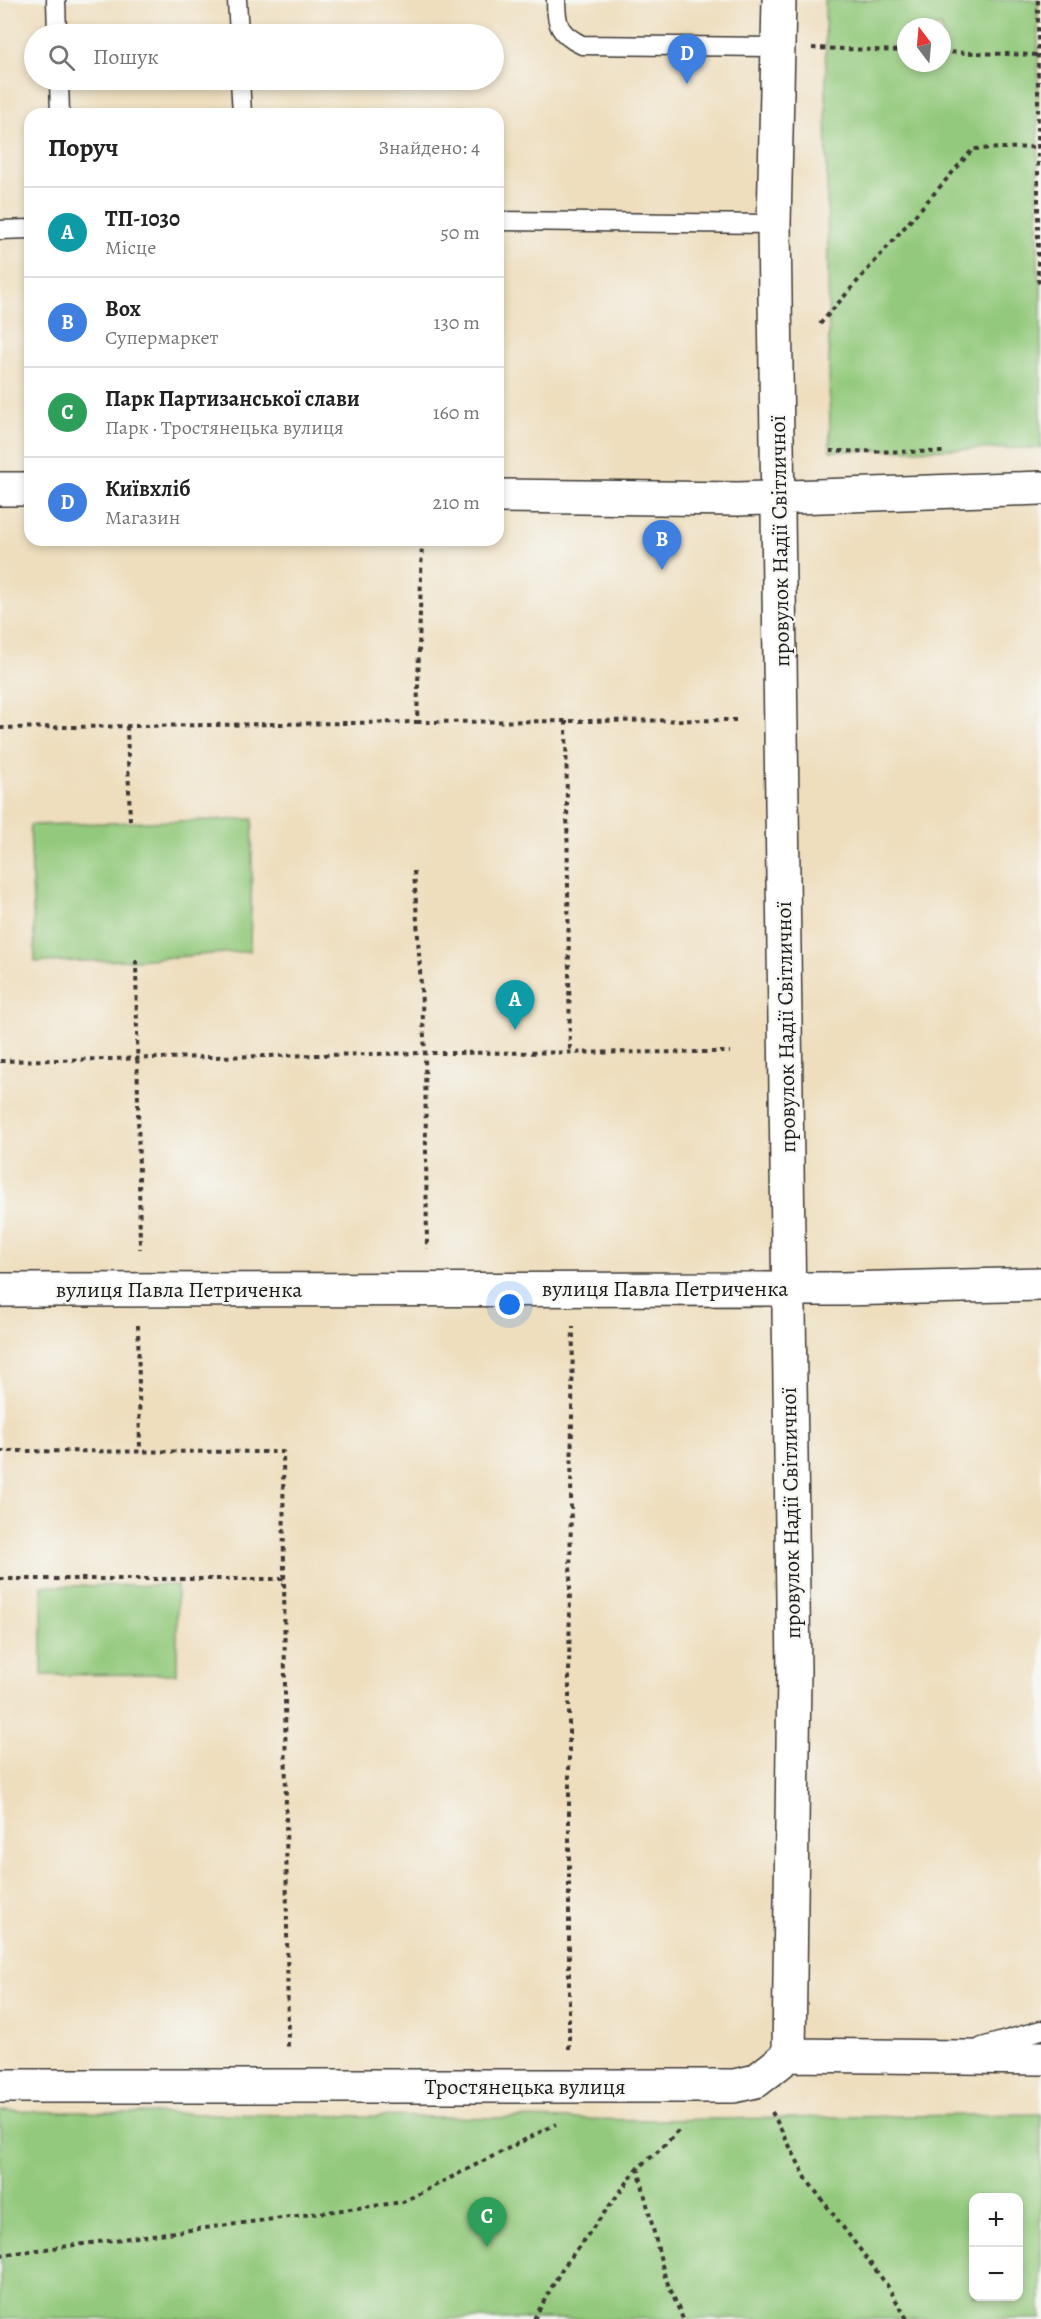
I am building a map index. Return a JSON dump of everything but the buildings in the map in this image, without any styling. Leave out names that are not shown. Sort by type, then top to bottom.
[{"type":"street","name":"провулок Надії Світличної","points":[[779,0],[774,224],[794,1672],[789,2055]]},
{"type":"street","points":[[504,496],[738,499],[1041,488]]},
{"type":"street","points":[[0,489],[24,489]]},
{"type":"street","name":"вулиця Павла Петриченка","points":[[0,1290],[788,1289],[1041,1284]]},
{"type":"street","points":[[789,2055],[1041,2058]]},
{"type":"street","name":"Тростянецька вулиця","points":[[0,2086],[734,2086],[756,2081],[789,2055]]},
{"type":"lane","points":[[56,0],[57,24]]},
{"type":"lane","points":[[237,0],[238,24]]},
{"type":"lane","points":[[556,0],[556,20],[566,38],[582,45],[779,47]]},
{"type":"lane","points":[[59,90],[60,108]]},
{"type":"lane","points":[[241,90],[242,108]]},
{"type":"lane","points":[[504,221],[774,224]]},
{"type":"lane","points":[[0,230],[24,229]]},
{"type":"lane","points":[[952,2057],[1041,2030]]},
{"type":"path","points":[[1038,0],[1038,280],[1041,285]]},
{"type":"path","points":[[779,47],[897,51]]},
{"type":"path","points":[[951,52],[1038,55]]},
{"type":"path","points":[[820,324],[973,148],[1038,147]]},
{"type":"path","points":[[830,451],[947,452]]},
{"type":"path","points":[[417,722],[422,546]]},
{"type":"path","points":[[0,728],[736,720]]},
{"type":"path","points":[[566,721],[570,1053]]},
{"type":"path","points":[[127,726],[130,822]]},
{"type":"path","points":[[414,871],[425,1053],[427,1249]]},
{"type":"path","points":[[136,960],[140,1249]]},
{"type":"path","points":[[0,1060],[425,1053],[730,1052]]},
{"type":"path","points":[[138,1324],[140,1451]]},
{"type":"path","points":[[569,2056],[569,1675],[573,1326]]},
{"type":"path","points":[[0,1451],[283,1452],[288,2057]]},
{"type":"path","points":[[0,1579],[284,1579]]},
{"type":"path","points":[[756,2081],[807,2180],[887,2285],[907,2319]]},
{"type":"path","points":[[0,2255],[404,2202],[557,2123]]},
{"type":"path","points":[[534,2319],[562,2269],[638,2168],[680,2129]]},
{"type":"path","points":[[638,2168],[664,2277],[683,2319]]},
{"type":"green space","points":[[825,0],[1038,0],[1038,280],[1041,280],[1041,448],[830,451]]},
{"type":"green space","points":[[253,819],[250,951],[136,960],[35,962],[30,825]]},
{"type":"green space","points":[[177,1585],[177,1674],[42,1675],[42,1586]]},
{"type":"green space","points":[[0,2111],[650,2120],[1041,2114],[1041,2319],[0,2319]]},
{"type":"place","name":"Київхліб","points":[[687,84]]},
{"type":"place","name":"Box","points":[[662,570]]},
{"type":"place","name":"ТП-1030","points":[[515,1030]]},
{"type":"place","name":"Парк Партизанської слави","points":[[487,2247]]}]
